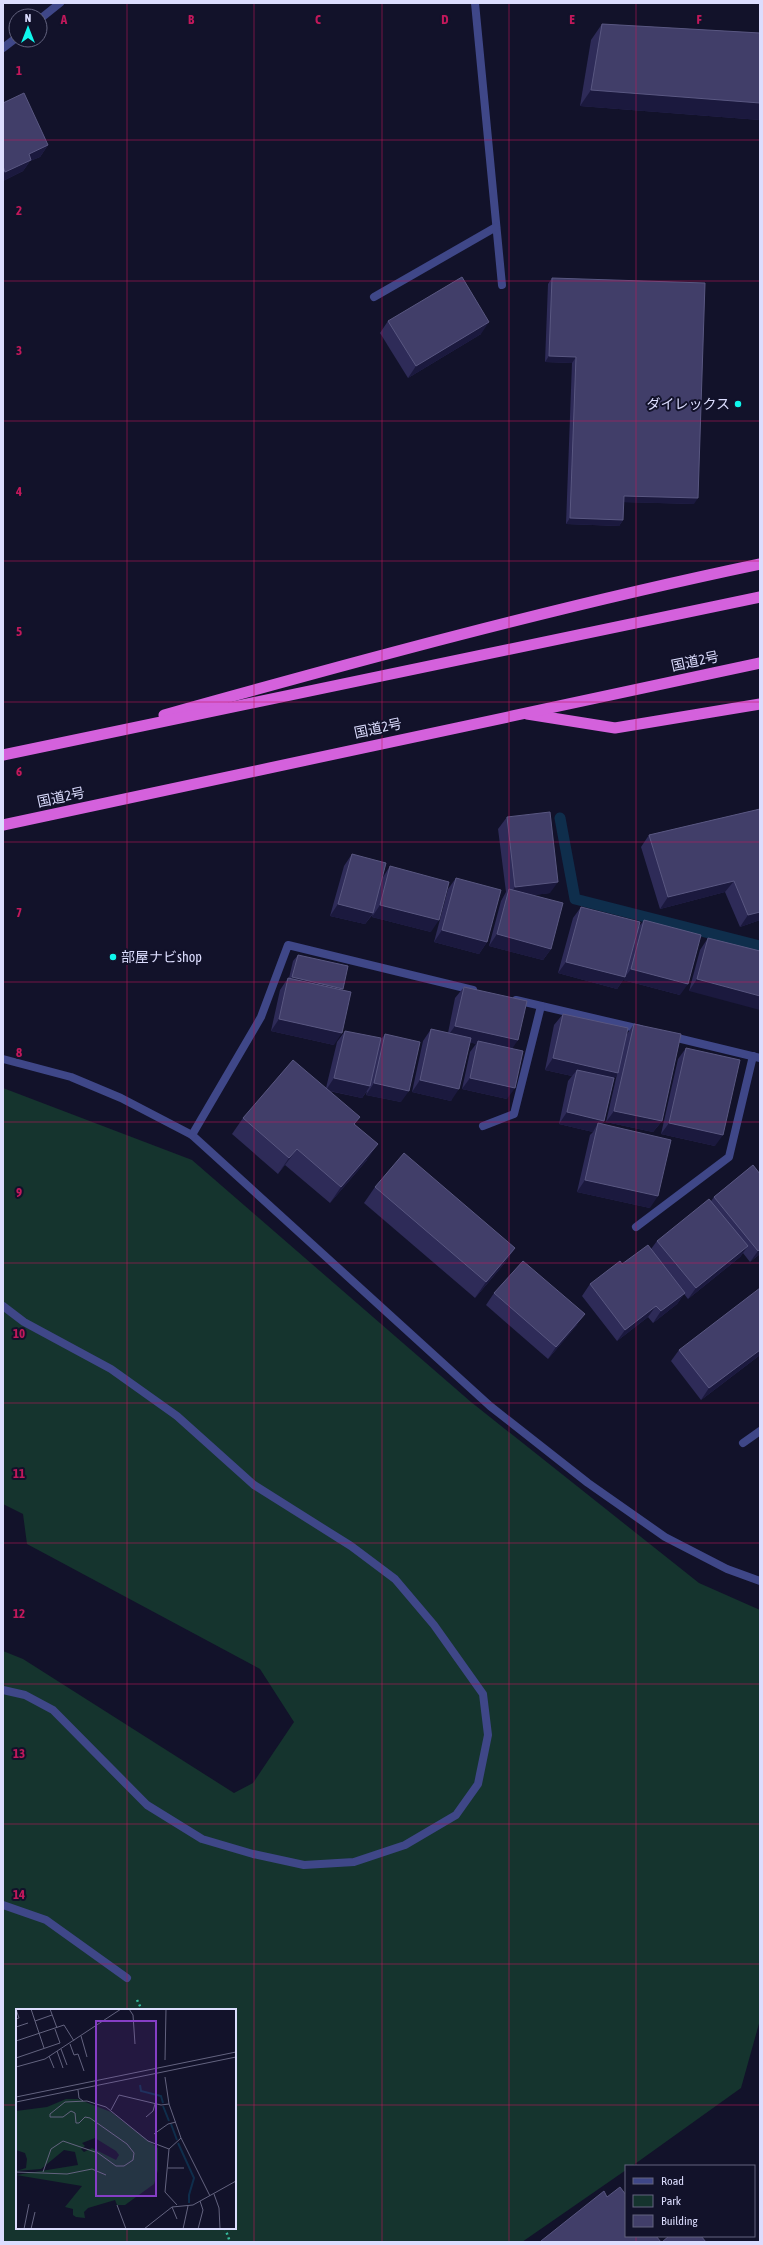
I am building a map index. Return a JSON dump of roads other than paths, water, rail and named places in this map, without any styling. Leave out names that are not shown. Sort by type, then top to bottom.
[{"type":"highway","points":[[63,743],[388,653],[654,586],[760,564]]},
{"type":"highway","points":[[3,755],[760,597]]},
{"type":"highway","name":"国道2号","points":[[3,824],[760,663]]},
{"type":"highway","points":[[520,713],[615,728],[760,704]]},
{"type":"street","points":[[48,13],[60,3]]},
{"type":"street","points":[[474,3],[502,285]]},
{"type":"street","points":[[374,297],[496,227]]},
{"type":"street","points":[[192,1135],[261,1017],[288,945],[481,992]]},
{"type":"street","points":[[511,999],[647,1031]]},
{"type":"street","points":[[483,1126],[514,1114],[541,1006]]},
{"type":"street","points":[[636,1227],[729,1157],[757,1057],[662,1035]]},
{"type":"street","points":[[3,1059],[71,1077],[121,1098],[192,1135],[490,1406],[588,1483],[665,1537],[727,1569],[760,1581]]},
{"type":"street","points":[[3,1306],[24,1322],[111,1369],[177,1416],[254,1485],[351,1546],[395,1579],[434,1625],[483,1694],[488,1735],[478,1784],[456,1815],[405,1845],[354,1862],[304,1865],[253,1854],[202,1839],[147,1806],[53,1710],[25,1695],[3,1690]]},
{"type":"street","points":[[743,1443],[760,1431]]},
{"type":"street","points":[[3,1905],[46,1920],[127,1978]]},
{"type":"waterway","points":[[560,818],[575,899],[760,946]]},
{"type":"place","name":"ダイレックス","points":[[738,404]]},
{"type":"place","name":"部屋ナビshop","points":[[113,957]]}]
